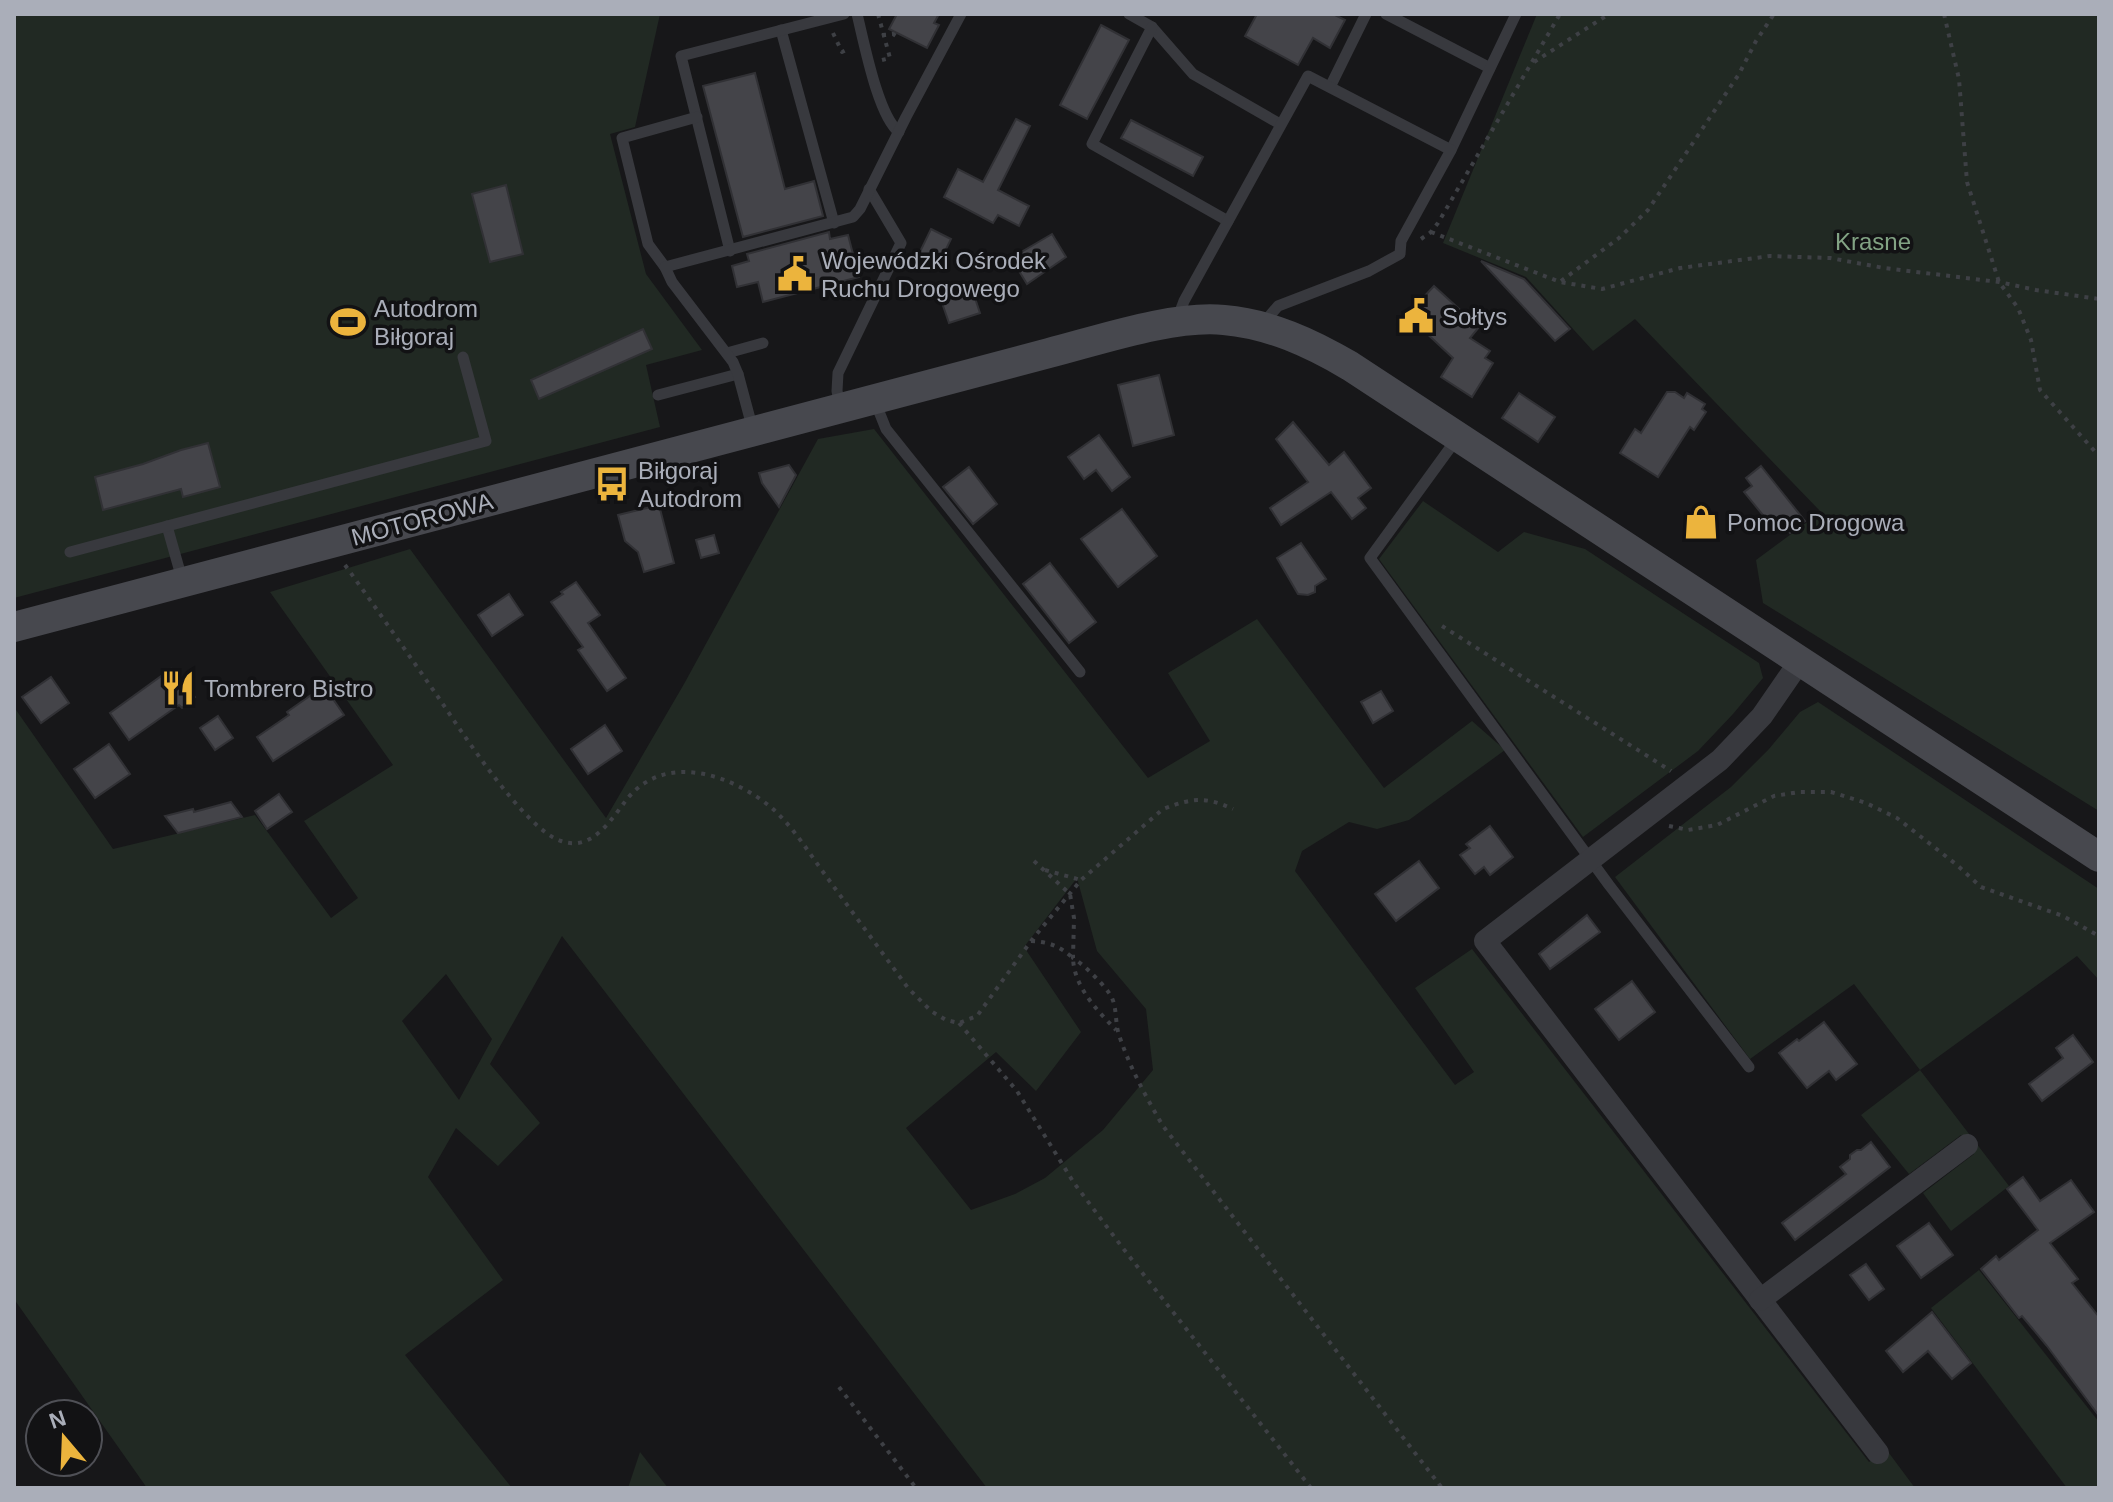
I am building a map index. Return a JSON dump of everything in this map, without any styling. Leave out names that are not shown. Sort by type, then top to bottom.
[{"type":"street","name":"MOTOROWA","points":[[14,627],[874,398],[1176,322],[1223,319],[1284,333],[1323,350],[2099,857]]},
{"type":"street","points":[[1800,661],[1775,699],[1734,746],[1704,773],[1485,941],[1878,1453]]},
{"type":"street","points":[[1760,1300],[1967,1145]]},
{"type":"lane","points":[[730,251],[681,56],[844,14]]},
{"type":"lane","points":[[857,14],[883,107],[892,127],[899,132]]},
{"type":"lane","points":[[665,267],[853,217],[860,209],[961,14]]},
{"type":"lane","points":[[1129,14],[1152,27],[1193,74],[1280,124]]},
{"type":"lane","points":[[1330,87],[1366,14]]},
{"type":"lane","points":[[1386,14],[1490,68]]},
{"type":"lane","points":[[1261,326],[1278,306],[1369,271],[1400,254],[1401,241],[1451,150],[1516,14]]},
{"type":"lane","points":[[1152,27],[1092,144],[1228,221]]},
{"type":"lane","points":[[781,30],[834,223]]},
{"type":"lane","points":[[1176,322],[1184,301],[1308,76],[1451,150]]},
{"type":"lane","points":[[697,117],[622,138],[648,244],[672,282],[727,353],[738,374],[754,431]]},
{"type":"lane","points":[[835,409],[838,373],[901,243],[869,189]]},
{"type":"lane","points":[[727,353],[763,343]]},
{"type":"lane","points":[[70,552],[486,441],[463,357]]},
{"type":"lane","points":[[658,395],[738,374]]},
{"type":"lane","points":[[874,398],[886,429],[1080,672]]},
{"type":"lane","points":[[1458,437],[1370,558],[1591,860],[1749,1067]]},
{"type":"lane","points":[[167,526],[183,583]]},
{"type":"path","points":[[1438,223],[1560,14]]},
{"type":"path","points":[[1531,64],[1609,14]]},
{"type":"path","points":[[1560,282],[1619,238],[1648,210],[1739,74],[1774,14]]},
{"type":"path","points":[[1944,14],[1959,79],[1967,182],[1999,282],[2018,308],[2031,340],[2040,390],[2099,456]]},
{"type":"path","points":[[833,26],[834,39],[842,52],[856,45]]},
{"type":"path","points":[[870,39],[889,34],[899,38]]},
{"type":"path","points":[[1431,232],[1560,282],[1602,289],[1680,268],[1770,256],[1830,258],[2099,299]]},
{"type":"path","points":[[330,544],[502,787],[540,828],[562,842],[573,843],[593,837],[602,832],[635,789],[665,773],[693,772],[733,784],[754,795],[789,826],[908,988],[931,1011],[946,1020],[959,1023],[977,1016],[1031,941],[1081,880],[1163,809],[1196,800],[1214,800],[1233,809]]},
{"type":"path","points":[[1437,623],[1672,772]]},
{"type":"path","points":[[1654,812],[1665,825],[1688,830],[1717,825],[1774,796],[1831,792],[1866,803],[1897,818],[1981,887],[2063,916],[2099,936]]},
{"type":"path","points":[[1034,861],[1070,894],[1074,918],[1074,970],[1089,1000],[1118,1032]]},
{"type":"path","points":[[1043,870],[1081,880]]},
{"type":"path","points":[[1031,941],[1059,946],[1082,963],[1106,988],[1113,999],[1118,1032],[1137,1082],[1163,1126],[1442,1488]]},
{"type":"path","points":[[959,1023],[1017,1091],[1074,1183],[1114,1237],[1311,1488]]},
{"type":"path","points":[[839,1387],[916,1488]]},
{"type":"green space","name":"Autodrom Biłgoraj","points":[[14,14],[660,14],[635,127],[610,134],[646,274],[702,350],[646,365],[660,427],[14,598]]},
{"type":"green space","name":"Krasne","points":[[1537,14],[2099,14],[2099,811],[1763,603],[1756,560],[1821,512],[1635,319],[1593,351],[1526,277],[1443,243]]},
{"type":"green space","points":[[874,429],[1148,778],[1210,741],[1168,673],[1257,619],[1384,788],[1472,721],[1505,750],[1409,820],[1377,829],[1349,822],[1302,851],[1295,871],[1455,1085],[1474,1072],[1415,988],[1472,949],[1869,1462],[1886,1449],[1915,1488],[987,1488],[562,936],[490,1064],[540,1123],[498,1166],[456,1128],[428,1177],[503,1280],[405,1355],[512,1488],[147,1488],[104,1427],[104,1398],[84,1398],[14,1299],[14,707],[113,849],[255,815],[331,918],[358,898],[304,821],[393,765],[270,592],[410,549],[606,818],[684,684],[818,439]],"holes":[[[1077,878],[1097,951],[1146,1009],[1153,1070],[1103,1130],[1045,1178],[1015,1194],[971,1210],[906,1128],[996,1052],[1036,1091],[1081,1032],[1024,947]],[[446,974],[492,1039],[459,1100],[402,1021]]]},
{"type":"green space","points":[[1423,501],[1498,552],[1524,532],[1585,549],[1759,663],[1763,678],[1698,751],[1583,837],[1379,559]]},
{"type":"green space","points":[[1818,702],[2099,889],[2099,980],[2077,956],[1920,1070],[1854,984],[1750,1059],[1615,877],[1731,787],[1800,712]]},
{"type":"green space","points":[[1920,1070],[2009,1186],[1951,1231],[1923,1193],[1974,1154],[1961,1135],[1909,1174],[1861,1115]]},
{"type":"green space","points":[[1979,1270],[2099,1422],[2099,1488],[2067,1488],[1931,1308]]},
{"type":"green space","points":[[640,1452],[668,1488],[628,1488]]},
{"type":"building","points":[[897,14],[939,14],[934,23],[939,25],[927,48],[889,29]]},
{"type":"building","points":[[1257,14],[1333,14],[1345,20],[1330,48],[1313,38],[1298,65],[1245,36]]},
{"type":"building","points":[[1101,25],[1129,40],[1087,119],[1060,105]]},
{"type":"building","points":[[755,73],[785,189],[814,181],[823,216],[743,237],[703,86]]},
{"type":"building","points":[[1016,119],[1030,126],[998,190],[1029,206],[1019,226],[998,215],[993,223],[944,197],[958,169],[983,182]]},
{"type":"building","points":[[1131,120],[1203,157],[1193,176],[1121,138]]},
{"type":"building","points":[[506,185],[523,254],[490,262],[472,194]]},
{"type":"building","points":[[931,229],[951,239],[936,270],[916,260]]},
{"type":"building","points":[[829,232],[830,239],[848,235],[859,277],[763,302],[758,282],[737,287],[732,266],[749,261],[747,254]]},
{"type":"building","points":[[1052,234],[1066,257],[1027,284],[1011,258]]},
{"type":"building","points":[[1481,261],[1524,279],[1570,329],[1555,341]]},
{"type":"building","points":[[970,283],[980,313],[949,323],[941,300]]},
{"type":"building","points":[[1434,286],[1479,327],[1470,338],[1490,351],[1485,358],[1493,363],[1472,397],[1441,377],[1453,358],[1407,315]]},
{"type":"building","points":[[643,329],[652,349],[539,399],[531,380]]},
{"type":"building","points":[[1159,375],[1174,435],[1133,446],[1118,385]]},
{"type":"building","points":[[1667,392],[1675,392],[1684,398],[1687,393],[1705,404],[1702,409],[1706,412],[1694,430],[1690,427],[1658,477],[1620,453],[1635,429],[1641,433]]},
{"type":"building","points":[[1519,393],[1555,417],[1538,442],[1502,418]]},
{"type":"building","points":[[1293,422],[1329,465],[1344,452],[1371,488],[1358,498],[1366,508],[1352,519],[1331,492],[1281,525],[1270,508],[1308,482],[1276,439]]},
{"type":"building","points":[[1099,435],[1130,477],[1112,491],[1096,470],[1084,479],[1068,457]]},
{"type":"building","points":[[208,443],[220,487],[183,497],[181,489],[103,510],[95,477]]},
{"type":"building","points":[[789,465],[796,475],[779,507],[762,483],[759,473]]},
{"type":"building","points":[[1761,466],[1805,521],[1790,533],[1784,525],[1776,531],[1744,492],[1752,486],[1746,478]]},
{"type":"building","points":[[969,467],[997,504],[973,524],[943,487]]},
{"type":"building","points":[[659,505],[674,563],[644,572],[638,552],[625,541],[618,515]]},
{"type":"building","points":[[1122,509],[1157,556],[1118,587],[1081,539]]},
{"type":"building","points":[[714,535],[719,553],[701,558],[696,540]]},
{"type":"building","points":[[1301,543],[1326,579],[1315,586],[1315,592],[1308,595],[1298,594],[1277,558]]},
{"type":"building","points":[[1050,563],[1096,622],[1069,643],[1023,584]]},
{"type":"building","points":[[576,582],[600,615],[588,623],[626,678],[607,691],[578,650],[583,647],[551,602]]},
{"type":"building","points":[[509,594],[523,615],[492,636],[478,615]]},
{"type":"building","points":[[171,669],[195,697],[129,740],[110,713]]},
{"type":"building","points":[[51,677],[69,703],[41,723],[22,697]]},
{"type":"building","points":[[324,686],[344,715],[273,761],[257,737]]},
{"type":"building","points":[[1381,691],[1393,711],[1373,723],[1361,702]]},
{"type":"building","points":[[218,716],[233,738],[215,750],[200,728]]},
{"type":"building","points":[[605,725],[622,751],[588,774],[571,749]]},
{"type":"building","points":[[109,744],[130,774],[95,798],[74,769]]},
{"type":"building","points":[[279,794],[292,812],[267,829],[255,811]]},
{"type":"building","points":[[231,802],[242,817],[178,833],[165,816],[193,809],[194,812]]},
{"type":"building","points":[[1490,826],[1513,857],[1490,875],[1484,867],[1475,874],[1460,855],[1470,848],[1466,844]]},
{"type":"building","points":[[1419,861],[1439,888],[1396,921],[1375,894]]},
{"type":"building","points":[[1587,915],[1600,932],[1550,969],[1539,954]]},
{"type":"building","points":[[1632,981],[1655,1012],[1619,1040],[1595,1009]]},
{"type":"building","points":[[1824,1022],[1857,1064],[1836,1080],[1829,1071],[1807,1088],[1779,1053]]},
{"type":"building","points":[[2073,1035],[2093,1062],[2042,1101],[2029,1084],[2063,1058],[2056,1048]]},
{"type":"building","points":[[1871,1142],[1890,1167],[1795,1240],[1782,1223],[1846,1174],[1840,1167],[1850,1159],[1850,1155]]},
{"type":"building","points":[[2023,1177],[2040,1201],[2071,1180],[2094,1212],[2050,1243],[2078,1279],[2072,1283],[2099,1317],[2099,1416],[2047,1346],[2022,1316],[2019,1318],[1981,1269],[1996,1256],[1999,1260],[2038,1230],[2007,1189]]},
{"type":"building","points":[[1929,1223],[1953,1255],[1921,1278],[1897,1246]]},
{"type":"building","points":[[1866,1264],[1884,1289],[1869,1300],[1850,1275]]},
{"type":"building","points":[[1932,1312],[1971,1363],[1952,1379],[1928,1351],[1903,1372],[1886,1351]]},
{"type":"place","name":"Wojewódzki Ośrodek Ruchu Drogowego","points":[[795,274]]},
{"type":"place","name":"Sołtys","points":[[1416,316]]},
{"type":"place","name":"Autodrom Biłgoraj","points":[[348,322]]},
{"type":"place","name":"Biłgoraj Autodrom","points":[[612,484]]},
{"type":"place","name":"Pomoc Drogowa","points":[[1701,522]]},
{"type":"place","name":"Tombrero Bistro","points":[[178,688]]}]
